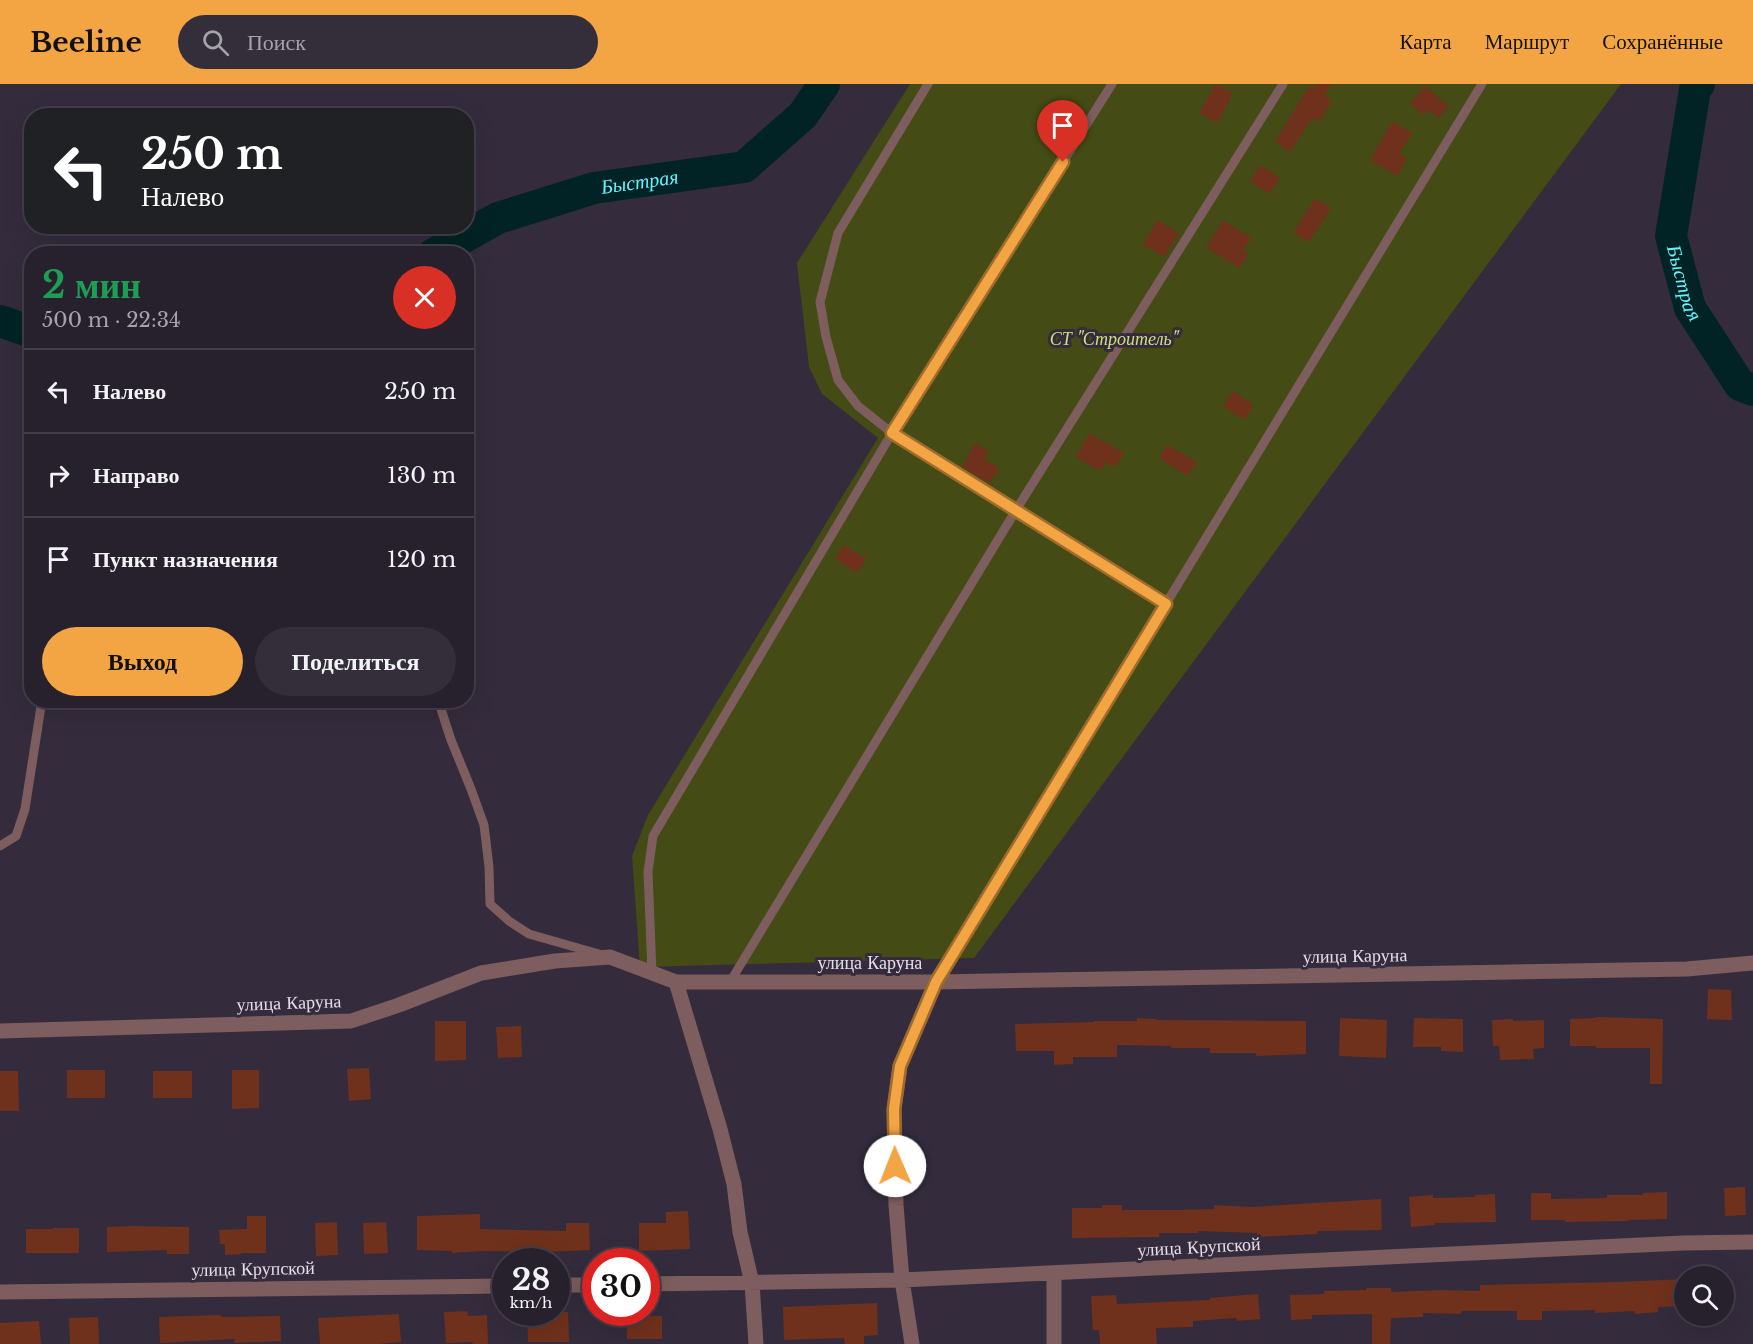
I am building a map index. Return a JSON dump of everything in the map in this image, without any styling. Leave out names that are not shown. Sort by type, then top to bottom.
[{"type":"street","name":"улица Каруна","points":[[0,1031],[351,1021],[481,973],[555,961],[610,957],[676,982],[936,982],[1675,970],[1753,963]]},
{"type":"street","points":[[676,982],[734,1184],[740,1232],[752,1283],[756,1344]]},
{"type":"street","points":[[912,1344],[902,1280],[896,1205],[894,1109],[900,1066],[936,982]]},
{"type":"street","name":"улица Крупской","points":[[660,1284],[902,1280],[1683,1243],[1753,1242]]},
{"type":"street","points":[[1054,1273],[1054,1344]]},
{"type":"street","name":"улица Крупской","points":[[0,1292],[492,1286]]},
{"type":"lane","points":[[928,84],[838,233],[820,302],[826,337],[838,380],[858,406],[892,433],[1166,604]]},
{"type":"lane","points":[[652,973],[648,872],[653,836],[892,433],[1112,84]]},
{"type":"lane","points":[[730,982],[1016,510],[1283,84]]},
{"type":"lane","points":[[936,982],[1482,84]]},
{"type":"lane","points":[[0,846],[15,836],[26,809],[41,708]]},
{"type":"lane","points":[[441,708],[484,825],[489,867],[490,904],[509,921],[529,934],[610,957]]},
{"type":"green space","name":"СТ \"Строитель\"","points":[[910,84],[1621,84],[974,958],[640,967],[632,856],[648,815],[878,438],[822,394],[809,367],[797,263]]},
{"type":"building","points":[[1215,84],[1233,93],[1217,123],[1199,113]]},
{"type":"building","points":[[1316,84],[1331,84],[1324,96],[1332,100],[1319,122],[1312,118],[1290,152],[1275,142],[1309,86],[1313,89]]},
{"type":"building","points":[[1424,86],[1449,106],[1439,118],[1429,110],[1424,115],[1410,104]]},
{"type":"building","points":[[1392,121],[1412,133],[1399,154],[1407,158],[1397,176],[1370,160]]},
{"type":"building","points":[[1260,165],[1280,178],[1269,194],[1250,181]]},
{"type":"building","points":[[1315,198],[1331,208],[1309,242],[1293,233]]},
{"type":"building","points":[[1157,220],[1179,233],[1164,257],[1143,244]]},
{"type":"building","points":[[1223,220],[1251,238],[1243,250],[1248,254],[1239,268],[1206,247]]},
{"type":"building","points":[[1233,391],[1254,405],[1244,420],[1223,406]]},
{"type":"building","points":[[1089,433],[1124,453],[1115,467],[1106,462],[1100,471],[1076,457]]},
{"type":"building","points":[[975,443],[988,451],[984,459],[999,468],[990,483],[962,467]]},
{"type":"building","points":[[1167,445],[1197,462],[1188,476],[1159,458]]},
{"type":"building","points":[[844,545],[866,559],[857,573],[835,559]]},
{"type":"building","points":[[1708,989],[1731,990],[1732,1020],[1707,1019]]},
{"type":"building","points":[[1596,1017],[1663,1019],[1662,1084],[1650,1084],[1650,1048],[1570,1046],[1570,1019]]},
{"type":"building","points":[[1137,1018],[1306,1021],[1306,1054],[1256,1056],[1256,1053],[1210,1053],[1210,1048],[1117,1045],[1117,1057],[1073,1057],[1073,1064],[1054,1065],[1054,1051],[1016,1051],[1015,1024],[1137,1021]]},
{"type":"building","points":[[1340,1018],[1387,1020],[1386,1058],[1339,1056]]},
{"type":"building","points":[[1414,1018],[1463,1019],[1463,1052],[1441,1051],[1441,1047],[1413,1047]]},
{"type":"building","points":[[1513,1019],[1513,1021],[1544,1020],[1544,1048],[1533,1049],[1534,1059],[1500,1060],[1499,1046],[1493,1046],[1492,1020]]},
{"type":"building","points":[[435,1021],[466,1021],[466,1060],[435,1061]]},
{"type":"building","points":[[521,1026],[522,1057],[498,1058],[496,1027]]},
{"type":"building","points":[[369,1068],[371,1099],[349,1101],[347,1069]]},
{"type":"building","points":[[67,1070],[105,1070],[105,1098],[67,1098]]},
{"type":"building","points":[[232,1070],[259,1070],[259,1108],[232,1109]]},
{"type":"building","points":[[0,1071],[18,1071],[19,1111],[0,1111]]},
{"type":"building","points":[[153,1071],[192,1071],[192,1098],[153,1098]]},
{"type":"building","points":[[1745,1187],[1746,1215],[1725,1216],[1724,1188]]},
{"type":"building","points":[[1667,1192],[1667,1219],[1565,1222],[1565,1220],[1531,1220],[1531,1193],[1551,1193],[1551,1199],[1607,1198],[1607,1195]]},
{"type":"building","points":[[1495,1194],[1496,1222],[1435,1223],[1435,1225],[1411,1227],[1409,1197],[1433,1195],[1433,1198],[1475,1197],[1475,1195]]},
{"type":"building","points":[[1381,1199],[1382,1230],[1317,1231],[1318,1234],[1257,1237],[1257,1233],[1198,1231],[1198,1233],[1159,1233],[1159,1237],[1072,1238],[1072,1208],[1122,1205],[1122,1210],[1214,1209],[1214,1205],[1251,1207]]},
{"type":"building","points":[[688,1211],[690,1249],[639,1248],[639,1223],[666,1223],[666,1212]]},
{"type":"building","points":[[480,1214],[480,1229],[566,1231],[566,1223],[589,1223],[590,1248],[570,1251],[570,1248],[492,1248],[492,1251],[452,1253],[452,1251],[417,1250],[417,1216]]},
{"type":"building","points":[[247,1216],[266,1216],[266,1253],[225,1255],[225,1244],[220,1244],[219,1230],[247,1229]]},
{"type":"building","points":[[337,1222],[338,1255],[316,1256],[315,1223]]},
{"type":"building","points":[[386,1222],[388,1253],[364,1254],[363,1223]]},
{"type":"building","points":[[107,1227],[189,1227],[189,1254],[167,1254],[167,1250],[107,1252]]},
{"type":"building","points":[[79,1228],[79,1253],[26,1253],[26,1229]]},
{"type":"building","points":[[1674,1279],[1674,1306],[1658,1307],[1658,1312],[1635,1314],[1635,1311],[1595,1313],[1595,1310],[1542,1311],[1542,1320],[1517,1320],[1517,1311],[1461,1311],[1461,1314],[1423,1313],[1423,1317],[1391,1318],[1390,1344],[1372,1344],[1372,1314],[1312,1315],[1312,1319],[1291,1320],[1290,1295],[1324,1294],[1324,1291],[1391,1288],[1391,1292],[1480,1291],[1480,1285]]},
{"type":"building","points":[[1258,1294],[1260,1319],[1193,1321],[1193,1327],[1156,1328],[1157,1344],[1100,1344],[1099,1330],[1093,1330],[1091,1296],[1116,1295],[1117,1304],[1210,1300],[1210,1298]]},
{"type":"building","points":[[877,1303],[878,1335],[864,1336],[864,1344],[845,1344],[844,1338],[784,1340],[783,1307]]},
{"type":"building","points":[[467,1311],[468,1316],[487,1315],[488,1344],[446,1343],[444,1312]]},
{"type":"building","points":[[399,1314],[401,1342],[320,1344],[318,1318]]},
{"type":"building","points":[[221,1315],[221,1317],[280,1316],[281,1341],[235,1343],[234,1339],[160,1343],[159,1317]]},
{"type":"building","points":[[660,1316],[662,1316],[662,1339],[627,1339],[627,1326],[660,1326]]},
{"type":"building","points":[[98,1317],[99,1344],[70,1344],[69,1318]]},
{"type":"building","points":[[39,1321],[41,1344],[0,1344],[0,1323]]},
{"type":"building","points":[[527,1326],[568,1326],[569,1342],[528,1342]]},
{"type":"waterway","name":"Быстрая","points":[[474,232],[498,218],[594,188],[744,167],[803,115],[824,84]]},
{"type":"waterway","name":"Быстрая","points":[[1699,84],[1695,89],[1671,236],[1690,308],[1740,385],[1753,390]]},
{"type":"waterway","name":"Быстрая","points":[[448,246],[470,234]]},
{"type":"waterway","name":"Быстрая","points":[[0,321],[24,329]]},
{"type":"route","points":[[895,1166],[894,1109],[900,1066],[936,982],[1166,604],[892,433],[1063,162]]}]
